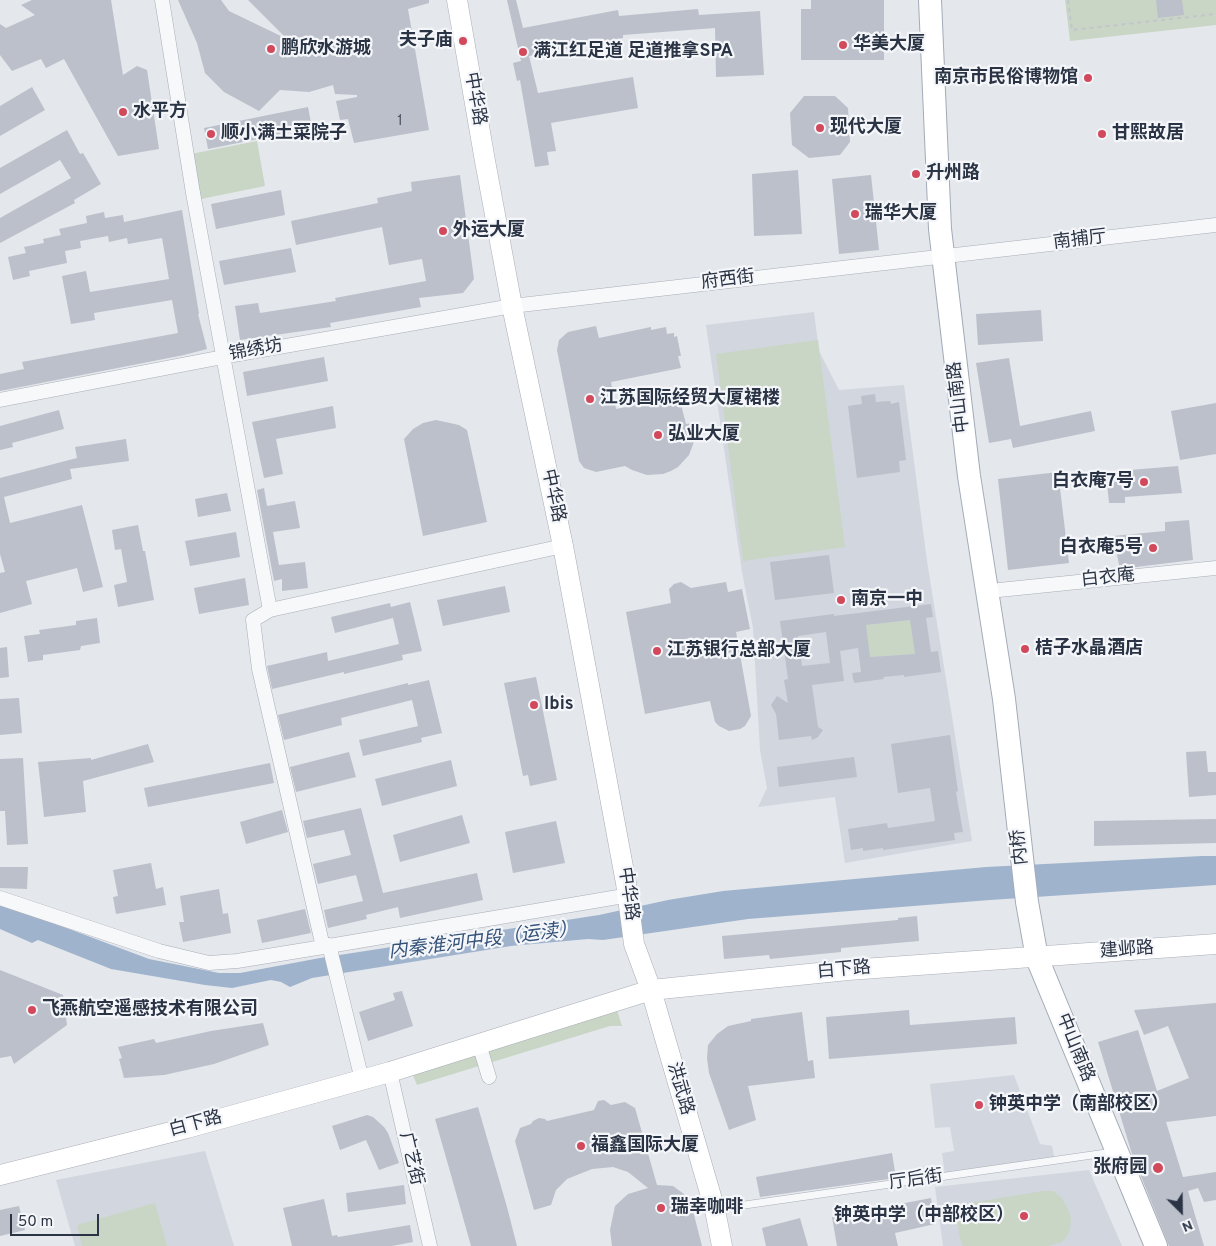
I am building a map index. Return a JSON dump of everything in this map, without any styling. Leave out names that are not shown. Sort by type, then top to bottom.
[{"type":"main road","name":"中华路","points":[[457,0],[480,139],[512,306],[563,546],[622,890],[634,944],[650,990]]},
{"type":"main road","points":[[931,45],[940,229]]},
{"type":"main road","name":"建邺路","points":[[1038,958],[1216,944]]},
{"type":"main road","name":"白下路","points":[[0,1175],[362,1080],[650,990],[848,970],[1038,958]]},
{"type":"main road","name":"中山南路","points":[[1038,958],[1117,1152]]},
{"type":"main road","name":"洪武路","points":[[650,990],[715,1210],[722,1246]]},
{"type":"street","points":[[162,0],[185,149],[270,610]]},
{"type":"street","name":"南捕厅","points":[[943,257],[1216,225]]},
{"type":"street","name":"府西街","points":[[512,306],[943,257]]},
{"type":"street","name":"锦绣坊","points":[[0,400],[222,357],[512,306]]},
{"type":"street","points":[[362,1080],[341,989],[326,946],[259,669],[253,620],[270,610],[563,546]]},
{"type":"street","name":"白衣庵","points":[[999,590],[1216,568]]},
{"type":"street","points":[[0,898],[159,951],[210,963],[237,961],[326,946],[622,890]]},
{"type":"street","points":[[479,1044],[489,1077]]},
{"type":"street","name":"广艺街","points":[[390,1072],[411,1139],[430,1246]]},
{"type":"lane","points":[[930,0],[931,45]]},
{"type":"lane","points":[[940,229],[969,476],[1004,699],[1026,902],[1038,958]]},
{"type":"lane","points":[[1117,1152],[1156,1246]]},
{"type":"lane","name":"厅后街","points":[[715,1210],[1117,1152]]},
{"type":"path","points":[[1068,0],[1072,30],[1216,14]]},
{"type":"shaded area","name":"南京一中","points":[[814,312],[819,351],[839,390],[904,385],[927,561],[972,841],[845,863],[835,797],[758,807],[767,788],[760,750],[753,628],[742,572],[706,325]]},
{"type":"shaded area","name":"钟英中学（南部校区）","points":[[1014,1075],[1040,1144],[1052,1146],[1055,1161],[945,1175],[942,1153],[954,1151],[950,1127],[935,1128],[930,1084]]},
{"type":"shaded area","points":[[205,1151],[234,1246],[75,1246],[56,1180]]},
{"type":"shaded area","name":"钟英中学（中部校区）","points":[[1089,1170],[1122,1246],[943,1246],[935,1187]]},
{"type":"green space","points":[[1065,0],[1216,0],[1216,25],[1070,41]]},
{"type":"green space","points":[[257,141],[265,186],[201,199],[191,154]]},
{"type":"green space","points":[[818,340],[845,547],[743,561],[716,354]]},
{"type":"green space","points":[[910,620],[915,654],[870,657],[866,625]]},
{"type":"green space","points":[[617,1010],[622,1026],[610,1026],[417,1085],[412,1073]]},
{"type":"green space","points":[[1053,1191],[1061,1197],[1068,1209],[1071,1218],[1070,1229],[1062,1242],[1049,1246],[963,1246],[958,1223],[962,1211],[970,1203]]},
{"type":"green space","points":[[155,1203],[167,1246],[82,1246],[77,1225]]},
{"type":"water","name":"内秦淮河中段（运渎）","points":[[1216,856],[1216,885],[748,919],[603,940],[588,939],[511,946],[312,978],[290,987],[281,982],[271,980],[232,988],[111,969],[38,940],[32,943],[0,929],[0,903],[149,959],[219,973],[240,973],[320,958],[599,915],[668,900],[723,891],[986,867]]},
{"type":"building","name":"水平方","points":[[32,0],[111,0],[123,75],[137,66],[147,70],[159,149],[118,156],[64,59],[46,68],[41,59],[12,71],[0,55],[0,24],[6,28],[35,15],[21,5]]},
{"type":"building","points":[[178,0],[221,0],[229,11],[287,39],[248,0],[429,0],[429,3],[408,9],[429,130],[354,143],[348,119],[340,120],[336,101],[357,97],[357,95],[335,94],[333,85],[309,92],[280,90],[259,111],[224,92],[205,73],[197,43]]},
{"type":"building","points":[[507,0],[516,0],[523,28],[618,10],[619,16],[698,9],[699,15],[760,11],[764,75],[716,77],[715,28],[623,35],[623,38],[529,56],[538,93],[633,77],[638,108],[551,123],[556,151],[547,152],[549,165],[535,167],[520,80],[517,81],[513,63],[521,61]]},
{"type":"building","name":"华美大厦","points":[[811,0],[884,0],[884,60],[801,60],[801,9],[811,9]]},
{"type":"building","points":[[1156,0],[1182,0],[1184,15],[1158,18]]},
{"type":"building","points":[[32,87],[45,110],[0,136],[0,106]]},
{"type":"building","name":"现代大厦","points":[[804,96],[835,96],[848,108],[850,142],[840,155],[809,158],[792,145],[790,113]]},
{"type":"building","points":[[308,107],[312,128],[208,149],[204,128]]},
{"type":"building","points":[[67,130],[80,154],[83,153],[101,184],[74,200],[75,203],[0,243],[0,218],[71,178],[60,160],[0,194],[0,168]]},
{"type":"building","points":[[798,170],[802,234],[754,236],[752,174]]},
{"type":"building","points":[[460,175],[474,279],[463,293],[419,298],[421,307],[330,323],[331,327],[240,340],[235,306],[258,303],[260,313],[336,301],[335,298],[426,281],[422,259],[389,265],[382,227],[296,245],[291,221],[378,203],[377,198],[412,191],[411,182]]},
{"type":"building","name":"瑞华大厦","points":[[871,175],[879,250],[839,254],[832,179]]},
{"type":"building","points":[[281,190],[285,215],[216,229],[211,204]]},
{"type":"building","points":[[182,210],[198,314],[207,349],[0,391],[0,374],[24,369],[22,362],[178,333],[172,300],[94,313],[95,320],[71,324],[62,276],[86,271],[90,292],[169,279],[162,238],[128,244],[127,238],[109,242],[108,236],[80,241],[81,248],[65,251],[67,263],[29,271],[30,276],[13,280],[8,257],[26,253],[24,247],[44,243],[43,239],[61,235],[59,229],[87,223],[86,216],[104,212],[105,218],[123,215],[124,222]]},
{"type":"building","points":[[291,248],[296,272],[224,285],[219,261]]},
{"type":"building","points":[[1041,310],[1043,341],[978,345],[976,314]]},
{"type":"building","points":[[596,326],[599,338],[651,327],[651,330],[666,327],[667,334],[674,333],[674,337],[677,336],[681,368],[611,382],[616,409],[679,397],[686,424],[694,423],[695,439],[689,455],[678,467],[671,471],[663,474],[647,475],[625,466],[596,472],[584,468],[579,461],[557,350],[559,340],[568,332]]},
{"type":"building","points":[[324,357],[328,381],[247,396],[243,372]]},
{"type":"building","points":[[1009,358],[1020,426],[1091,411],[1095,431],[1013,448],[1011,439],[989,443],[976,363]]},
{"type":"building","points":[[875,394],[876,402],[890,401],[891,404],[899,402],[906,460],[899,461],[900,472],[857,478],[848,406],[862,404],[861,396]]},
{"type":"building","points":[[1216,403],[1216,454],[1180,460],[1171,411]]},
{"type":"building","points":[[333,406],[336,428],[276,439],[283,474],[264,478],[252,422]]},
{"type":"building","points":[[59,410],[64,429],[12,443],[13,447],[0,450],[0,426]]},
{"type":"building","points":[[436,420],[459,425],[467,430],[487,522],[423,536],[404,439],[413,429],[423,423]]},
{"type":"building","points":[[126,439],[129,461],[70,469],[72,479],[4,497],[10,523],[82,505],[103,587],[83,592],[77,568],[26,581],[32,604],[0,613],[0,573],[5,572],[0,554],[0,478],[77,458],[75,447]]},
{"type":"building","name":"白衣庵7号","points":[[1178,466],[1182,493],[1125,497],[1125,503],[1109,503],[1106,472]]},
{"type":"building","points":[[1058,472],[1069,563],[1008,570],[998,479]]},
{"type":"building","points":[[264,488],[267,506],[295,501],[300,528],[273,532],[279,565],[305,562],[308,588],[282,591],[282,579],[274,581],[257,490]]},
{"type":"building","points":[[227,493],[231,511],[198,517],[195,499]]},
{"type":"building","name":"白衣庵5号","points":[[1189,520],[1193,560],[1120,569],[1113,536],[1165,531],[1165,522]]},
{"type":"building","points":[[138,525],[154,600],[118,607],[114,585],[127,582],[121,549],[115,550],[112,530]]},
{"type":"building","points":[[236,532],[240,557],[190,566],[185,541]]},
{"type":"building","points":[[829,555],[834,593],[775,600],[770,562]]},
{"type":"building","points":[[245,578],[249,605],[199,614],[194,588]]},
{"type":"building","points":[[681,582],[691,588],[726,582],[728,592],[742,589],[750,629],[736,632],[751,716],[745,726],[740,729],[729,731],[719,726],[715,722],[710,701],[645,714],[626,612],[671,603],[669,589],[674,584]]},
{"type":"building","points":[[505,586],[510,612],[443,626],[437,600]]},
{"type":"building","points":[[410,602],[422,651],[402,655],[403,660],[272,689],[267,666],[327,652],[328,661],[399,644],[393,618],[335,633],[331,617],[390,603],[391,607]]},
{"type":"building","points":[[931,604],[933,617],[926,618],[931,652],[938,651],[941,672],[904,677],[904,675],[883,677],[884,679],[854,683],[852,673],[861,672],[858,648],[840,651],[844,681],[812,685],[818,727],[823,730],[818,737],[812,740],[811,736],[779,740],[776,714],[771,705],[777,696],[788,703],[784,680],[788,679],[780,621],[834,614],[834,616]],"holes":[[[910,620],[915,654],[870,657],[866,625]],[[826,632],[830,663],[802,666],[798,636]]]},
{"type":"building","points":[[97,618],[100,643],[81,646],[80,650],[43,655],[43,660],[28,662],[24,636],[40,634],[39,630],[76,625],[76,621]]},
{"type":"building","points":[[7,647],[9,677],[0,678],[0,648]]},
{"type":"building","points":[[536,677],[557,780],[530,786],[528,775],[523,776],[504,683]]},
{"type":"building","points":[[429,680],[442,733],[421,738],[422,742],[363,756],[359,740],[418,726],[412,700],[341,718],[342,725],[284,740],[278,715],[408,683],[408,685]]},
{"type":"building","points":[[19,698],[22,733],[0,735],[0,699]]},
{"type":"building","points":[[950,735],[958,791],[956,792],[963,832],[954,833],[955,840],[883,850],[883,848],[863,851],[863,848],[851,850],[848,829],[887,823],[888,828],[935,821],[930,788],[898,793],[891,744]]},
{"type":"building","points":[[148,744],[154,762],[83,781],[86,812],[44,817],[38,762],[91,758],[91,760]]},
{"type":"building","points":[[1206,751],[1208,772],[1216,772],[1216,795],[1189,797],[1186,752]]},
{"type":"building","points":[[349,752],[356,777],[296,792],[290,767]]},
{"type":"building","points":[[854,757],[857,777],[779,787],[777,767]]},
{"type":"building","points":[[23,758],[28,844],[7,845],[5,811],[0,811],[0,759]]},
{"type":"building","points":[[451,760],[457,786],[382,806],[375,779]]},
{"type":"building","points":[[270,763],[274,783],[148,807],[144,788]]},
{"type":"building","points":[[361,808],[383,893],[477,873],[483,900],[400,918],[398,907],[366,915],[367,919],[328,928],[324,910],[363,901],[356,875],[318,884],[313,864],[351,855],[344,830],[307,838],[303,821]]},
{"type":"building","points":[[282,810],[288,832],[246,844],[240,822]]},
{"type":"building","points":[[462,815],[470,843],[400,862],[393,835]]},
{"type":"building","points":[[1216,819],[1216,843],[1094,846],[1094,821]]},
{"type":"building","points":[[556,821],[565,863],[513,873],[505,832]]},
{"type":"building","points":[[151,863],[156,889],[163,887],[166,905],[116,914],[113,897],[118,896],[113,870]]},
{"type":"building","points":[[0,867],[28,867],[27,889],[0,888]]},
{"type":"building","points":[[219,889],[223,914],[228,913],[231,933],[183,942],[179,922],[184,922],[180,896]]},
{"type":"building","points":[[305,909],[311,933],[262,943],[257,920]]},
{"type":"building","points":[[917,916],[919,941],[841,948],[841,952],[770,959],[769,955],[724,959],[722,936],[898,920],[898,918]]},
{"type":"building","name":"飞燕航空遥感技术有限公司","points":[[0,970],[63,995],[67,1025],[14,1064],[11,1056],[0,1058]]},
{"type":"building","points":[[402,991],[413,1026],[368,1041],[359,1012],[395,1000],[393,993]]},
{"type":"building","points":[[1216,1003],[1216,1116],[1166,1122],[1183,1177],[1216,1172],[1216,1200],[1204,1202],[1198,1188],[1188,1191],[1204,1246],[1169,1246],[1132,1154],[1098,1042],[1138,1030],[1157,1091],[1189,1078],[1168,1026],[1144,1035],[1134,1010]]},
{"type":"building","points":[[909,1010],[910,1025],[1015,1017],[1017,1044],[829,1059],[826,1017]]},
{"type":"building","points":[[802,1012],[808,1061],[813,1060],[815,1078],[748,1086],[756,1120],[729,1130],[709,1073],[708,1045],[717,1034],[728,1026],[751,1021],[751,1019]]},
{"type":"building","points":[[263,1023],[269,1045],[214,1064],[164,1075],[124,1078],[119,1059],[122,1058],[118,1047],[154,1039],[156,1043],[211,1031]]},
{"type":"building","points":[[604,1100],[611,1105],[625,1102],[635,1108],[657,1185],[673,1186],[684,1194],[693,1211],[702,1246],[612,1246],[610,1230],[615,1206],[628,1194],[648,1188],[628,1172],[613,1167],[592,1169],[567,1179],[556,1190],[551,1205],[534,1210],[515,1141],[520,1128],[531,1124],[539,1118],[547,1121],[594,1110],[598,1101]]},
{"type":"building","points":[[478,1107],[517,1246],[471,1246],[435,1119]]},
{"type":"building","points":[[367,1115],[373,1117],[388,1133],[399,1163],[379,1170],[366,1140],[340,1150],[332,1126]]},
{"type":"building","points":[[892,1153],[896,1178],[760,1197],[756,1177]]},
{"type":"building","points":[[404,1185],[406,1204],[348,1212],[346,1193]]},
{"type":"building","points":[[931,1198],[935,1224],[895,1233],[898,1246],[837,1246],[832,1217]]},
{"type":"building","points":[[324,1199],[332,1236],[337,1235],[338,1237],[410,1225],[413,1242],[392,1246],[292,1246],[283,1208]]},
{"type":"building","points":[[19,1206],[25,1230],[0,1236],[0,1210]]},
{"type":"building","points":[[800,1218],[808,1246],[766,1246],[762,1228]]},
{"type":"place","name":"夫子庙","points":[[463,41]]},
{"type":"place","name":"华美大厦","points":[[843,45]]},
{"type":"place","name":"鹏欣·水游城","points":[[271,49]]},
{"type":"place","name":"满江红足道 足道推拿SPA","points":[[523,52]]},
{"type":"place","name":"南京市民俗博物馆","points":[[1088,78]]},
{"type":"place","name":"水平方","points":[[123,112]]},
{"type":"place","name":"现代大厦","points":[[820,128]]},
{"type":"place","name":"顺小满土菜院子","points":[[211,134]]},
{"type":"place","name":"甘熙故居","points":[[1102,134]]},
{"type":"place","name":"升州路","points":[[916,174]]},
{"type":"place","name":"瑞华大厦","points":[[855,214]]},
{"type":"place","name":"外运大厦","points":[[443,231]]},
{"type":"place","name":"江苏国际经贸大厦裙楼","points":[[590,399]]},
{"type":"place","name":"弘业大厦","points":[[658,435]]},
{"type":"place","name":"白衣庵7号","points":[[1144,482]]},
{"type":"place","name":"白衣庵5号","points":[[1153,548]]},
{"type":"place","name":"南京一中","points":[[841,600]]},
{"type":"place","name":"桔子水晶酒店","points":[[1025,649]]},
{"type":"place","name":"江苏银行总部大厦","points":[[657,651]]},
{"type":"place","name":"Ibis","points":[[534,705]]},
{"type":"place","name":"飞燕航空遥感技术有限公司","points":[[32,1010]]},
{"type":"place","name":"钟英中学（南部校区）","points":[[979,1105]]},
{"type":"place","name":"福鑫国际大厦","points":[[581,1146]]},
{"type":"place","name":"张府园","points":[[1158,1168]]},
{"type":"place","name":"瑞幸咖啡","points":[[661,1208]]},
{"type":"place","name":"钟英中学（中部校区）","points":[[1024,1216]]}]
